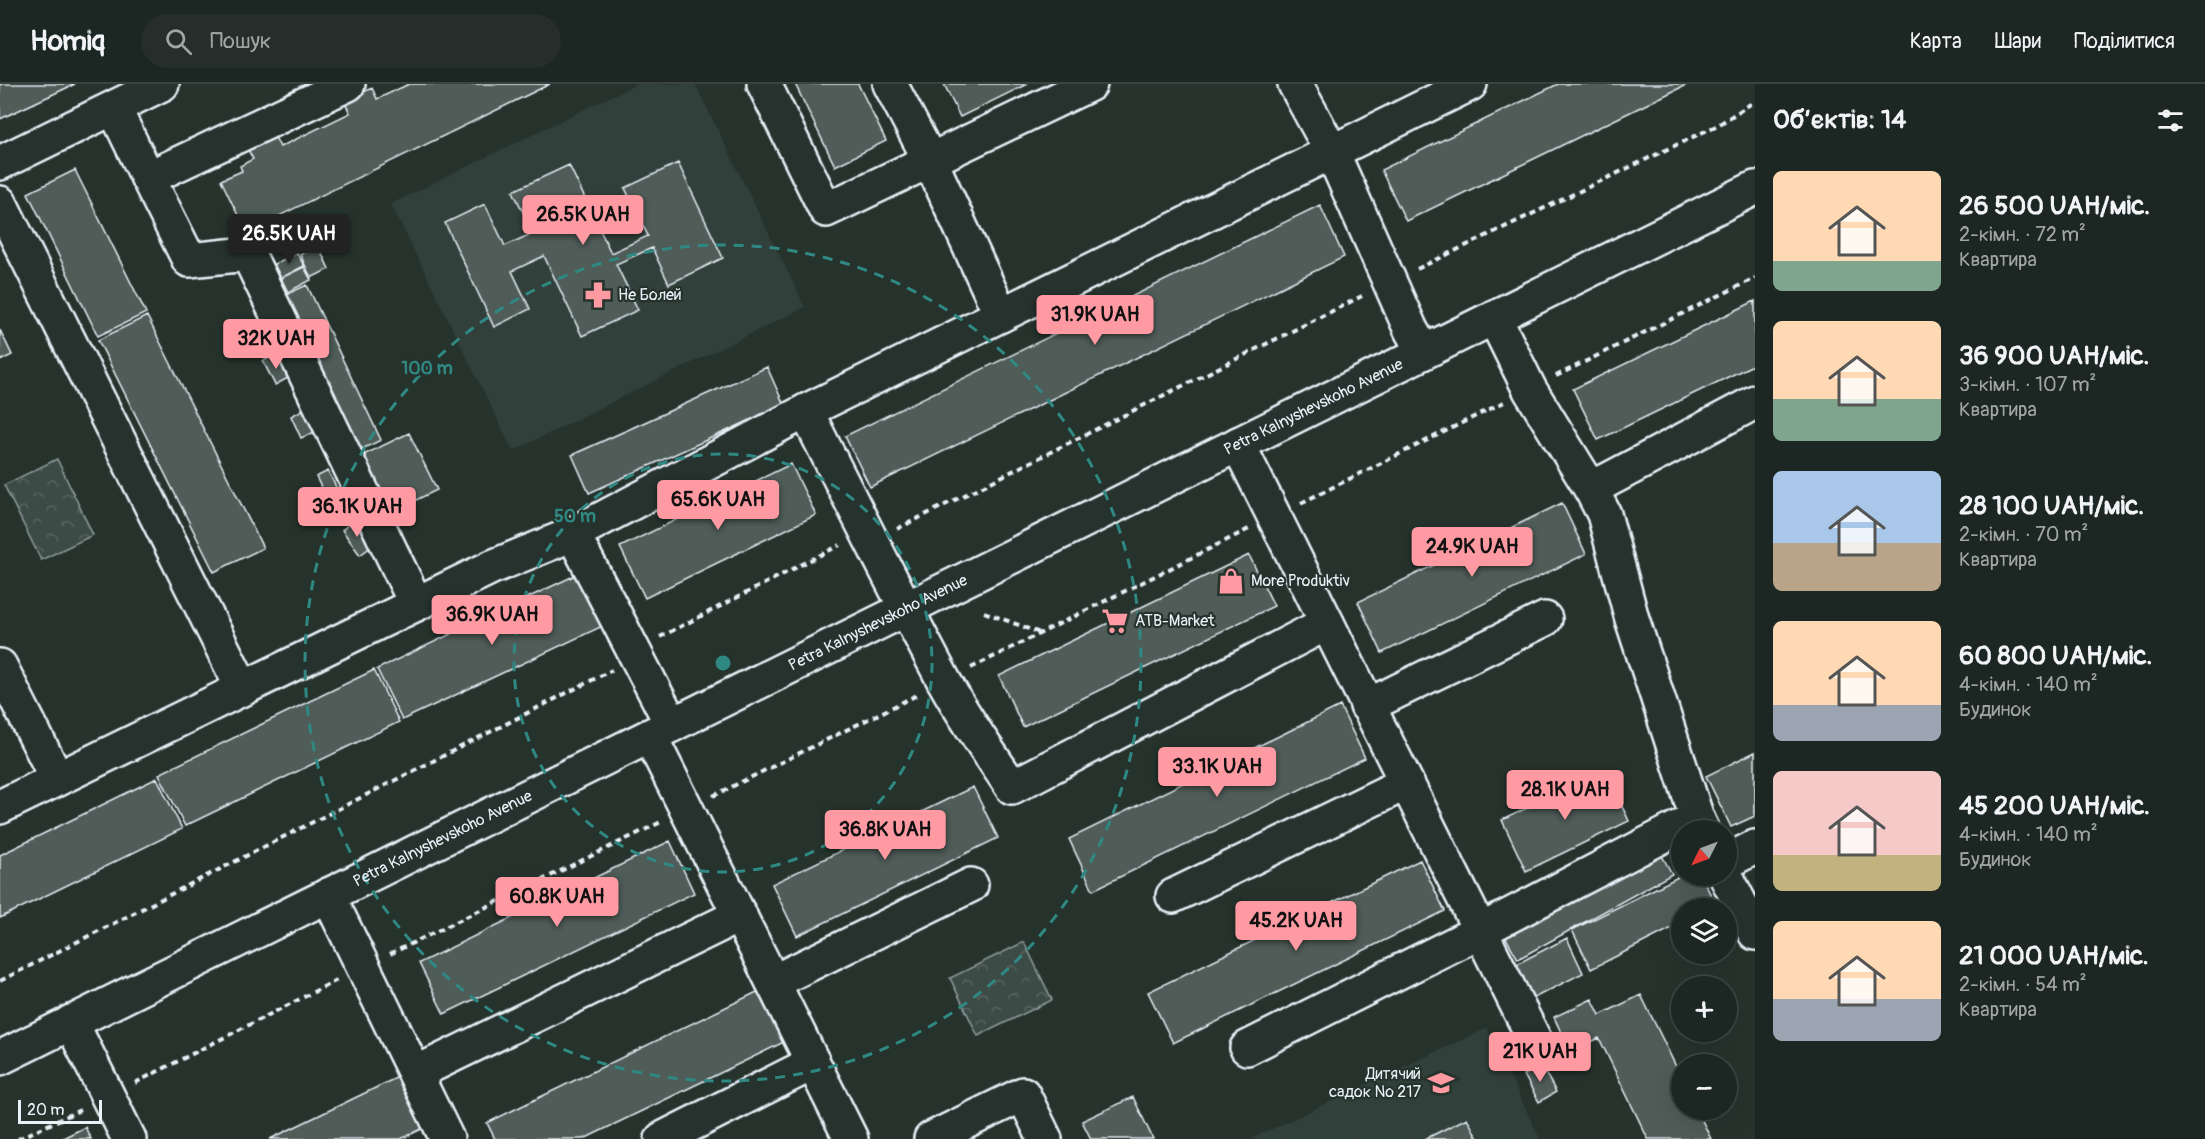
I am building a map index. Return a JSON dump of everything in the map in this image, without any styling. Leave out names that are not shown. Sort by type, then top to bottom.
[{"type":"street","points":[[0,163],[162,84]]},
{"type":"street","points":[[148,178],[311,92],[348,84]]},
{"type":"street","points":[[764,84],[826,210],[1090,84]]},
{"type":"street","points":[[890,84],[930,160],[1001,315]]},
{"type":"street","points":[[1295,84],[1332,152],[1411,330],[1423,351]]},
{"type":"street","points":[[0,807],[492,567],[573,534],[806,411],[1470,84]]},
{"type":"street","points":[[114,108],[189,260],[248,254],[416,604]]},
{"type":"street","name":"Petra Kalnyshevskoho Avenue","points":[[0,1058],[1755,188]]},
{"type":"street","points":[[0,203],[243,689]]},
{"type":"street","points":[[1494,317],[1530,390],[1604,514],[1632,619],[1698,820]]},
{"type":"street","points":[[1591,489],[1755,402]]},
{"type":"street","points":[[806,411],[877,532],[907,609],[944,681],[1012,787],[1327,623]]},
{"type":"street","points":[[1238,444],[1536,1043]]},
{"type":"street","points":[[573,534],[634,651],[687,809],[852,1139]]},
{"type":"street","points":[[1367,706],[1545,619]]},
{"type":"street","points":[[0,666],[57,779]]},
{"type":"street","points":[[1173,896],[1406,783]]},
{"type":"street","points":[[1247,1048],[1480,931],[1671,839]]},
{"type":"street","points":[[1737,856],[1755,847]]},
{"type":"street","points":[[773,982],[971,885]]},
{"type":"street","points":[[1731,886],[1755,933]]},
{"type":"street","points":[[328,895],[447,1139]]},
{"type":"street","points":[[416,1073],[740,915]]},
{"type":"street","points":[[71,1022],[129,1139]]},
{"type":"street","points":[[662,1139],[813,1063]]},
{"type":"street","points":[[931,1139],[1023,1094],[1045,1139]]},
{"type":"path","points":[[0,981],[615,669],[634,651],[1390,282],[1718,125],[1755,101]]},
{"type":"path","points":[[18,1139],[1041,634],[1755,278]]},
{"type":"path","points":[[984,612],[1041,634]]},
{"type":"shaded area","points":[[636,84],[695,84],[805,307],[513,451],[391,204]]},
{"type":"shaded area","name":"Дитячий садок № 217","points":[[1487,1028],[1540,1139],[1251,1139]]},
{"type":"green space","points":[[57,459],[93,535],[41,560],[4,485]]},
{"type":"green space","points":[[1024,942],[1052,1000],[978,1036],[950,978]]},
{"type":"building","points":[[0,84],[75,84],[0,119]]},
{"type":"building","points":[[409,84],[550,84],[246,232],[221,180],[242,171],[240,166],[253,159],[247,148],[274,135],[280,147],[350,113],[344,101],[372,88],[377,99]]},
{"type":"building","points":[[795,84],[858,84],[886,141],[835,166]]},
{"type":"building","points":[[944,84],[1027,84],[960,117]]},
{"type":"building","points":[[1558,84],[1688,84],[1406,221],[1381,170]]},
{"type":"building","points":[[678,163],[723,258],[669,284],[652,248],[616,264],[638,310],[582,336],[544,256],[512,271],[530,309],[494,327],[445,223],[485,204],[505,246],[533,233],[513,191],[569,165],[611,253],[648,236],[625,188]]},
{"type":"building","points":[[75,170],[146,313],[98,336],[28,193]]},
{"type":"building","points":[[1320,205],[1344,257],[870,487],[845,436]]},
{"type":"building","points":[[318,245],[329,269],[311,278],[300,254]]},
{"type":"building","points":[[297,253],[304,266],[281,278],[274,264]]},
{"type":"building","points":[[304,267],[311,280],[288,292],[281,278]]},
{"type":"building","points":[[307,285],[381,440],[358,451],[283,296]]},
{"type":"building","points":[[1755,301],[1755,364],[1598,440],[1573,389]]},
{"type":"building","points":[[147,316],[263,548],[214,572],[98,340]]},
{"type":"building","points":[[260,324],[273,349],[259,356],[247,331]]},
{"type":"building","points":[[0,330],[12,355],[0,361]]},
{"type":"building","points":[[276,354],[288,378],[275,385],[263,361]]},
{"type":"building","points":[[767,367],[784,405],[589,493],[572,455]]},
{"type":"building","points":[[304,409],[315,432],[301,438],[291,416]]},
{"type":"building","points":[[409,433],[437,490],[387,514],[359,457]]},
{"type":"building","points":[[791,464],[816,515],[645,598],[620,547]]},
{"type":"building","points":[[328,471],[339,493],[327,499],[316,477]]},
{"type":"building","points":[[1562,503],[1586,554],[1382,653],[1358,602]]},
{"type":"building","points":[[353,521],[372,546],[360,555],[342,530]]},
{"type":"building","points":[[1249,555],[1274,606],[1023,727],[999,676]]},
{"type":"building","points":[[582,572],[607,624],[402,720],[377,669]]},
{"type":"building","points":[[374,670],[399,722],[185,826],[159,774]]},
{"type":"building","points":[[1340,706],[1365,758],[1093,890],[1069,839]]},
{"type":"building","points":[[1755,752],[1755,816],[1737,824],[1737,820],[1728,820],[1706,776]]},
{"type":"building","points":[[1605,771],[1629,821],[1526,871],[1502,820]]},
{"type":"building","points":[[157,778],[182,829],[0,918],[0,855]]},
{"type":"building","points":[[973,787],[998,838],[797,936],[772,884]]},
{"type":"building","points":[[670,841],[694,893],[444,1014],[419,963]]},
{"type":"building","points":[[1660,852],[1671,872],[1671,875],[1518,959],[1505,936]]},
{"type":"building","points":[[1420,860],[1445,911],[1173,1043],[1148,992]]},
{"type":"building","points":[[1671,880],[1671,886],[1706,886],[1712,898],[1671,898],[1671,929],[1591,969],[1572,930]]},
{"type":"building","points":[[1567,938],[1583,973],[1530,1000],[1513,966]]},
{"type":"building","points":[[759,991],[784,1042],[584,1139],[495,1139],[487,1123]]},
{"type":"building","points":[[1641,995],[1671,1056],[1671,1120],[1702,1120],[1711,1139],[1648,1139],[1599,1038],[1570,1052],[1554,1017],[1592,999],[1600,1015]]},
{"type":"building","points":[[1541,1065],[1556,1092],[1539,1102],[1524,1075]]},
{"type":"building","points":[[398,1077],[424,1128],[401,1139],[270,1139]]},
{"type":"building","points":[[1133,1097],[1153,1139],[1091,1139],[1082,1121]]},
{"type":"building","points":[[1467,1118],[1478,1139],[1425,1139]]},
{"type":"building","points":[[85,1127],[91,1139],[61,1139]]},
{"type":"place","name":"Не Болей","points":[[598,295]]},
{"type":"place","name":"More Produktiv","points":[[1231,581]]},
{"type":"place","name":"ATB-Market","points":[[1115,621]]},
{"type":"place","name":"Дитячий садок № 217","points":[[1441,1083]]}]
